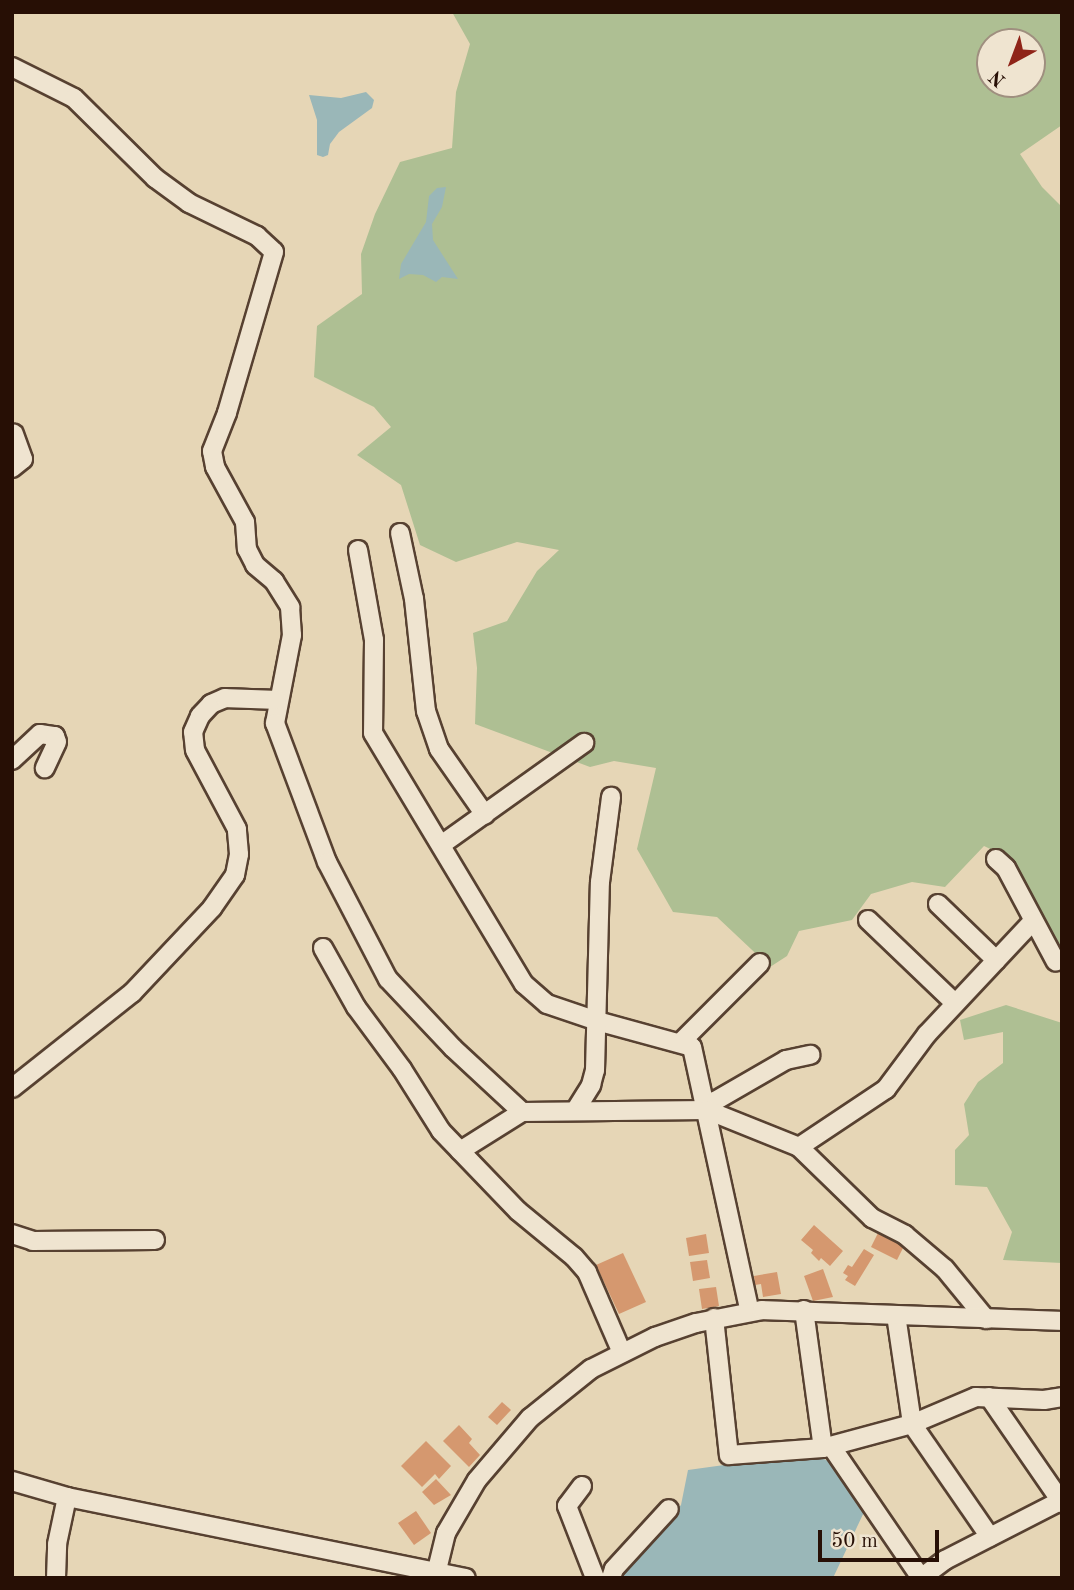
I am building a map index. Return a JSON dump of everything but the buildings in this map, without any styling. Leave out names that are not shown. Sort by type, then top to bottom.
[{"type":"street","points":[[12,67],[74,99],[155,178],[189,202],[257,236],[274,252],[227,413],[212,451],[215,467],[245,522],[247,549],[255,565],[274,581],[290,607],[292,635],[277,700],[275,723],[327,862],[388,979],[453,1048],[522,1112]]},
{"type":"street","points":[[12,468],[23,459],[14,434]]},
{"type":"street","points":[[400,533],[414,599],[426,711],[439,749],[485,815]]},
{"type":"street","points":[[358,550],[374,640],[373,733],[524,984],[547,1004],[597,1021],[692,1046],[750,1312]]},
{"type":"street","points":[[12,1088],[132,993],[212,908],[235,875],[239,854],[237,829],[195,750],[193,732],[200,716],[211,704],[225,698],[277,700]]},
{"type":"street","points":[[12,760],[40,734],[55,736],[57,742],[45,768]]},
{"type":"street","points":[[441,845],[584,743]]},
{"type":"street","points":[[575,1111],[592,1085],[595,1070],[600,883],[611,797]]},
{"type":"street","points":[[996,859],[1006,868],[1056,962]]},
{"type":"street","points":[[939,904],[996,960]]},
{"type":"street","points":[[868,920],[955,1003]]},
{"type":"street","points":[[799,1147],[886,1090],[927,1034],[1033,921]]},
{"type":"street","points":[[323,948],[356,1007],[402,1069],[441,1131],[518,1211],[575,1257],[587,1272],[622,1353]]},
{"type":"street","points":[[680,1043],[760,963]]},
{"type":"street","points":[[707,1110],[715,1101],[786,1060],[810,1055]]},
{"type":"street","points":[[460,1151],[522,1112],[707,1110],[799,1147],[873,1219],[905,1235],[945,1269],[986,1319]]},
{"type":"street","points":[[12,1234],[33,1241],[155,1240]]},
{"type":"street","points":[[804,1310],[827,1447],[921,1578],[946,1560],[1061,1501],[989,1397]]},
{"type":"street","points":[[436,1575],[446,1533],[477,1480],[530,1418],[591,1369],[655,1336],[715,1318],[750,1312],[804,1310],[1062,1321]]},
{"type":"street","points":[[896,1315],[912,1424],[990,1537]]},
{"type":"street","points":[[715,1318],[729,1455],[827,1447],[912,1424],[976,1396],[1044,1400],[1062,1397]]},
{"type":"street","points":[[12,1481],[67,1497],[436,1575],[466,1578]]},
{"type":"street","points":[[582,1486],[568,1506],[595,1578]]},
{"type":"street","points":[[56,1578],[57,1544],[67,1497]]},
{"type":"street","points":[[611,1578],[614,1569],[669,1510]]},
{"type":"green space","points":[[452,12],[1062,12],[1062,125],[1020,154],[1042,187],[1062,207],[1062,946],[1039,926],[1007,857],[984,846],[945,887],[912,882],[871,894],[852,920],[799,931],[787,956],[770,967],[717,917],[673,912],[637,849],[656,768],[614,761],[590,767],[475,724],[477,668],[473,633],[507,621],[537,571],[559,550],[517,542],[456,562],[420,545],[401,485],[357,455],[391,427],[374,407],[314,377],[317,326],[362,294],[361,254],[375,214],[400,162],[452,148],[456,92],[470,44]]},
{"type":"green space","points":[[1006,1005],[1062,1023],[1062,1263],[1003,1260],[1012,1232],[987,1187],[955,1185],[955,1150],[969,1135],[964,1104],[978,1082],[1003,1063],[1003,1032],[964,1040],[960,1020]]},
{"type":"water","points":[[366,92],[374,100],[372,108],[339,132],[330,144],[328,155],[317,155],[317,120],[309,95],[341,98]]},
{"type":"water","points":[[446,187],[442,207],[432,224],[433,240],[458,279],[442,277],[436,282],[423,275],[409,274],[399,279],[401,264],[426,222],[429,196],[437,188]]},
{"type":"water","points":[[810,1453],[835,1464],[865,1510],[833,1578],[620,1578],[623,1567],[681,1505],[688,1470]]}]
